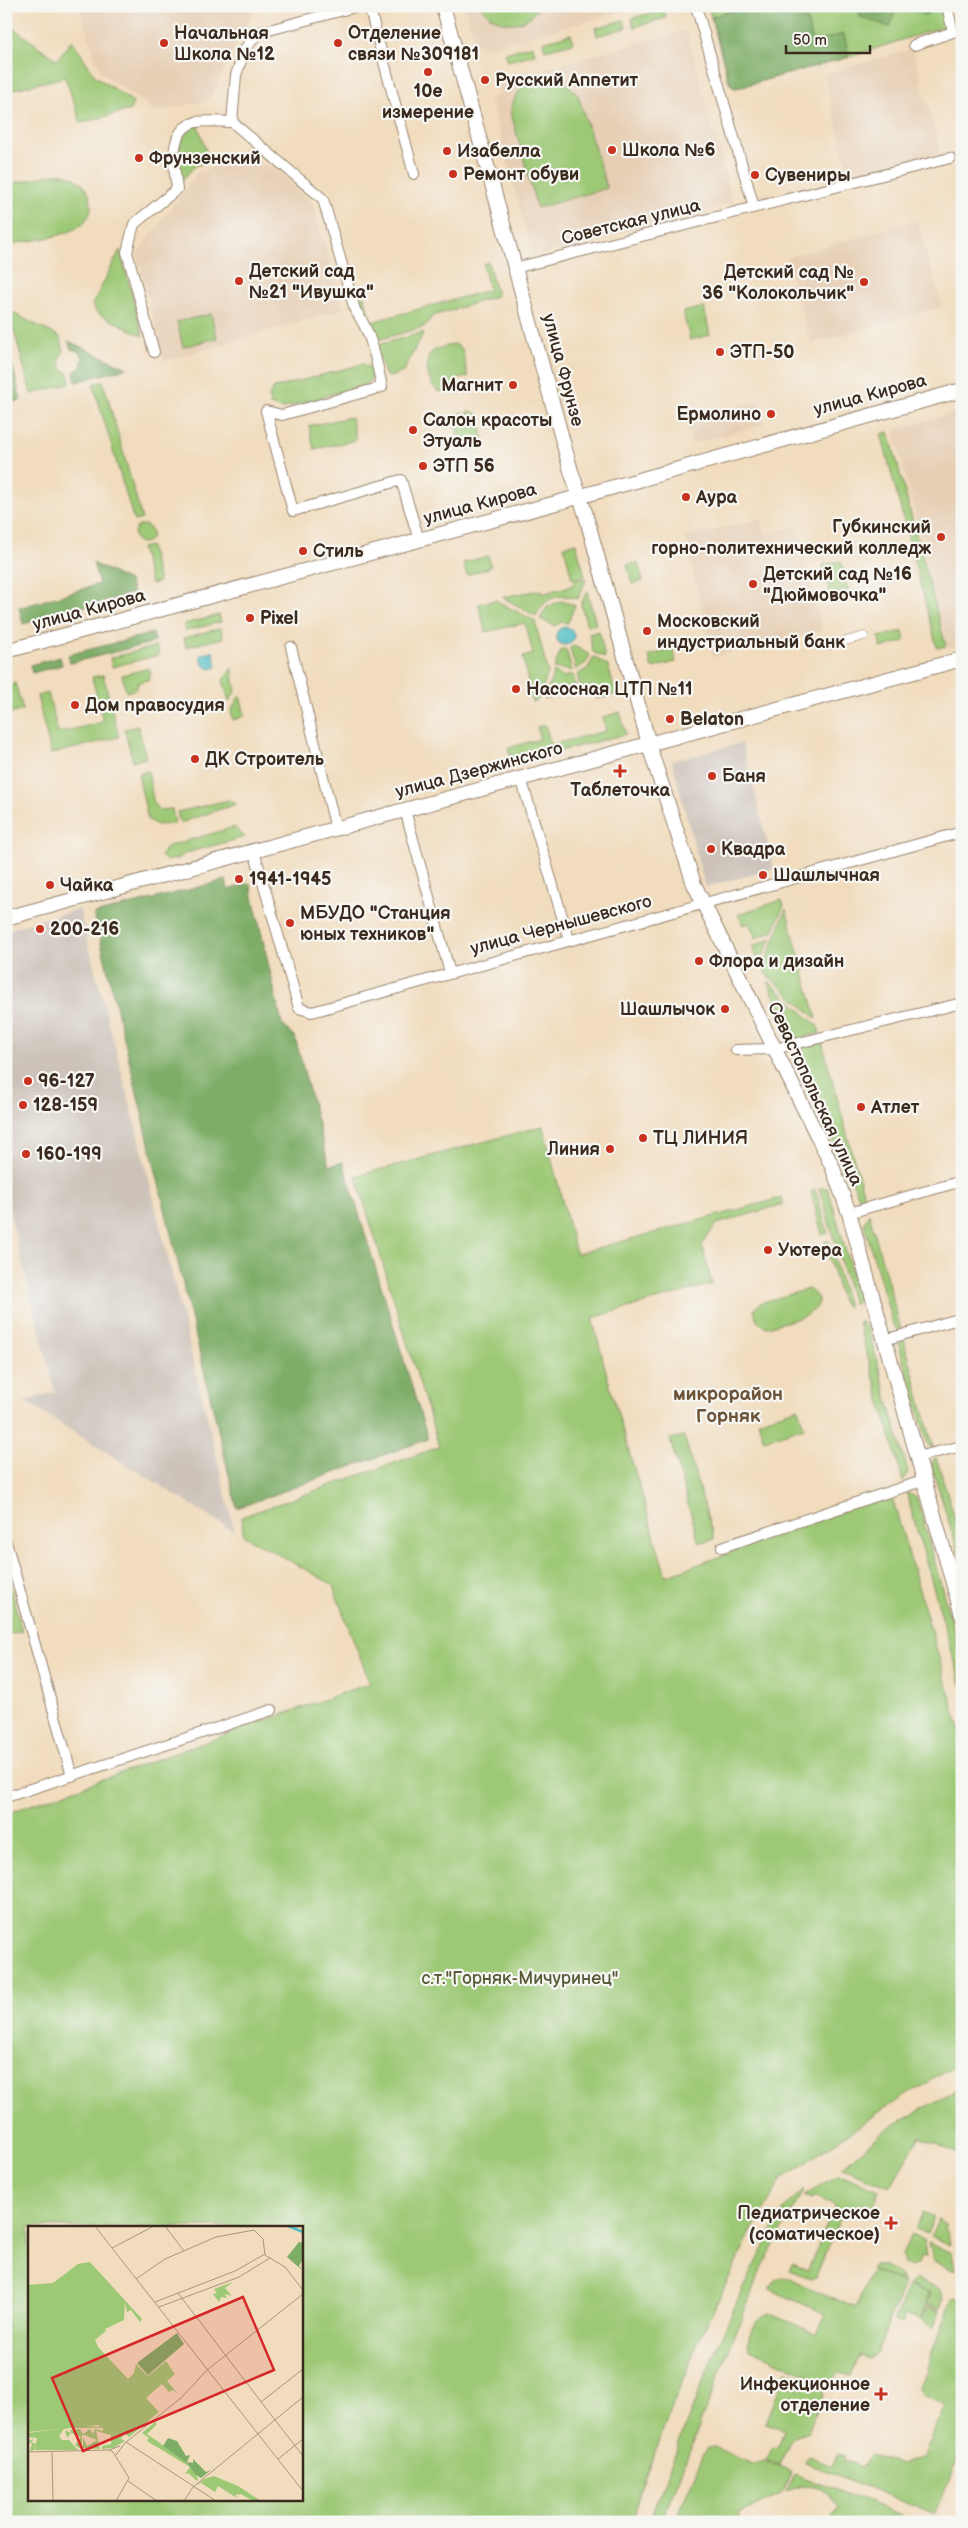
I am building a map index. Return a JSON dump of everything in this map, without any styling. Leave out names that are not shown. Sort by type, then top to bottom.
[{"type":"main road","name":"улица Фрунзе","points":[[443,6],[649,744]]},
{"type":"main road","name":"улица Кирова","points":[[6,651],[419,540],[962,390]]},
{"type":"main road","name":"улица Дзержинского","points":[[6,918],[962,659]]},
{"type":"main road","name":"Севастопольская улица","points":[[649,744],[694,884],[832,1166],[849,1213],[917,1456],[958,1584],[962,1614]]},
{"type":"street","points":[[232,122],[236,75],[245,49],[258,33],[358,6]]},
{"type":"street","points":[[369,6],[414,174]]},
{"type":"street","points":[[696,6],[754,208]]},
{"type":"street","points":[[914,45],[953,32],[947,6]]},
{"type":"street","points":[[154,352],[127,252],[134,224],[177,189],[173,153],[185,129],[195,122],[232,122],[323,199],[355,310],[365,323],[372,345],[382,387],[282,415],[266,411],[293,511],[401,480],[419,540]]},
{"type":"street","name":"Советская улица","points":[[515,268],[950,158]]},
{"type":"street","points":[[831,645],[864,636]]},
{"type":"street","points":[[290,647],[336,829]]},
{"type":"street","points":[[521,778],[569,940]]},
{"type":"street","points":[[404,810],[450,973]]},
{"type":"street","name":"улица Чернышевского","points":[[254,851],[299,1008],[312,1012],[962,832]]},
{"type":"street","points":[[736,1050],[774,1049],[962,1003]]},
{"type":"street","points":[[849,1213],[962,1181]]},
{"type":"street","points":[[884,1340],[962,1318]]},
{"type":"street","points":[[917,1456],[962,1446]]},
{"type":"street","points":[[722,1547],[925,1480]]},
{"type":"street","points":[[6,1542],[72,1776]]},
{"type":"street","points":[[6,1797],[272,1710]]},
{"type":"shaded area","name":"Начальная Школа №12","points":[[79,6],[256,6],[209,100],[156,112],[100,72]]},
{"type":"shaded area","points":[[465,6],[643,6],[482,49],[480,44],[475,45]]},
{"type":"shaded area","name":"Школа №6","points":[[686,30],[733,202],[533,257],[490,98],[499,95],[495,81]]},
{"type":"shaded area","points":[[909,50],[913,52],[940,149],[935,156],[850,178],[824,74]]},
{"type":"shaded area","name":"Детский сад №21 \"Ивушка\"","points":[[242,158],[276,169],[313,205],[343,309],[164,361],[137,254],[198,172]]},
{"type":"shaded area","name":"Детский сад № 36 \"Колокольчик\"","points":[[917,220],[942,307],[811,344],[786,258]]},
{"type":"shaded area","points":[[759,400],[765,424],[692,444],[685,420]]},
{"type":"shaded area","name":"Губкинский горно-политехнический колледж","points":[[962,410],[962,644],[948,648],[894,430]]},
{"type":"shaded area","name":"Детский сад №16 \"Дюймовочка\"","points":[[761,519],[765,534],[798,526],[822,631],[713,657],[685,537]]},
{"type":"shaded area","points":[[742,743],[774,869],[705,887],[672,761]]},
{"type":"shaded area","points":[[79,909],[136,1127],[235,1532],[24,1401],[55,1392],[6,1198],[6,930]]},
{"type":"green space","points":[[481,6],[539,6],[526,20],[510,23],[494,18]]},
{"type":"green space","points":[[708,6],[942,6],[945,26],[846,58],[736,88],[729,83]]},
{"type":"green space","points":[[747,6],[803,6],[813,42],[844,34],[849,57],[736,88],[732,87],[711,17]]},
{"type":"green space","points":[[860,6],[928,6],[935,8],[925,15],[913,9],[897,7],[890,27],[860,17]]},
{"type":"green space","points":[[664,10],[666,18],[634,27],[632,18]]},
{"type":"green space","points":[[624,20],[626,28],[597,36],[595,28]]},
{"type":"green space","points":[[6,23],[57,60],[72,40],[95,76],[133,102],[130,110],[81,123],[65,77],[6,91]]},
{"type":"green space","points":[[571,34],[573,43],[545,50],[543,42]]},
{"type":"green space","points":[[533,45],[535,54],[508,61],[505,53]]},
{"type":"green space","points":[[547,77],[565,82],[578,95],[607,188],[537,208],[511,113],[515,99],[522,88],[533,81]]},
{"type":"green space","points":[[198,125],[209,161],[195,166],[180,182],[178,157],[181,142],[190,129]]},
{"type":"green space","points":[[55,174],[75,178],[83,185],[91,202],[90,211],[86,219],[78,227],[63,234],[6,245],[6,185]]},
{"type":"green space","points":[[120,250],[143,336],[97,313],[92,305]]},
{"type":"green space","points":[[488,262],[497,296],[433,316],[424,327],[374,341],[359,297],[364,295],[371,322],[489,290],[483,264]]},
{"type":"green space","points":[[704,307],[710,335],[690,340],[683,312]]},
{"type":"green space","points":[[9,311],[60,337],[64,351],[60,358],[60,364],[68,373],[71,383],[31,394]]},
{"type":"green space","points":[[211,314],[217,338],[183,347],[177,322]]},
{"type":"green space","points":[[424,332],[403,372],[390,377],[386,376],[375,346]]},
{"type":"green space","points":[[6,341],[21,400],[6,404]]},
{"type":"green space","points":[[68,341],[127,368],[76,382],[74,372],[81,367],[83,357],[78,351],[71,349]]},
{"type":"green space","points":[[455,344],[462,349],[468,377],[456,379],[458,388],[440,392],[429,378],[427,366],[429,355],[437,349]]},
{"type":"green space","points":[[362,364],[371,368],[371,380],[364,385],[281,409],[270,405],[269,396],[274,388]]},
{"type":"green space","points":[[103,381],[142,519],[134,521],[93,384]]},
{"type":"green space","points":[[470,411],[478,414],[484,440],[479,448],[468,451],[460,445],[455,421],[456,415],[463,412],[464,416],[468,415]]},
{"type":"green space","points":[[351,417],[356,440],[314,449],[309,426]]},
{"type":"green space","points":[[889,432],[946,646],[937,648],[881,434]]},
{"type":"green space","points":[[143,525],[149,528],[152,534],[149,540],[143,543],[137,540],[134,534],[137,528]]},
{"type":"green space","points":[[576,543],[585,576],[572,579],[564,546]]},
{"type":"green space","points":[[150,546],[159,582],[151,584],[141,548]]},
{"type":"green space","points":[[488,556],[491,567],[467,575],[463,563]]},
{"type":"green space","points":[[841,561],[848,591],[830,595],[823,565]]},
{"type":"green space","points":[[93,563],[129,581],[133,593],[23,624],[19,608],[99,584]]},
{"type":"green space","points":[[638,563],[643,581],[632,584],[627,565]]},
{"type":"green space","points":[[584,578],[586,580],[578,599],[565,596],[553,598],[543,605],[536,616],[502,597],[541,590],[542,594],[573,585],[575,580]]},
{"type":"green space","points":[[587,591],[596,624],[587,626],[581,604]]},
{"type":"green space","points":[[495,600],[535,621],[548,673],[538,700],[532,702],[523,657],[533,654],[525,623],[486,632],[478,604]]},
{"type":"green space","points":[[561,601],[575,605],[568,623],[561,622],[555,626],[540,619],[547,607]]},
{"type":"green space","points":[[219,615],[221,622],[185,631],[184,624]]},
{"type":"green space","points":[[221,628],[223,638],[186,647],[184,638]]},
{"type":"green space","points":[[599,631],[605,658],[593,652],[589,634]]},
{"type":"green space","points":[[903,631],[905,641],[881,648],[879,637]]},
{"type":"green space","points":[[153,633],[155,642],[70,663],[68,655]]},
{"type":"green space","points":[[157,646],[159,655],[112,667],[110,658]]},
{"type":"green space","points":[[574,646],[590,655],[586,663],[576,670],[570,648]]},
{"type":"green space","points":[[566,649],[572,671],[554,668],[561,650]]},
{"type":"green space","points":[[673,649],[676,662],[652,668],[649,656]]},
{"type":"green space","points":[[60,657],[62,665],[32,673],[30,665]]},
{"type":"green space","points":[[594,657],[608,666],[616,694],[597,699],[594,686],[581,688],[577,675],[588,668]]},
{"type":"green space","points":[[149,668],[151,674],[148,680],[139,682],[136,689],[126,692],[122,675]]},
{"type":"green space","points":[[232,668],[236,690],[229,702],[223,680]]},
{"type":"green space","points":[[554,672],[563,677],[573,675],[577,691],[544,699]]},
{"type":"green space","points":[[103,675],[119,737],[51,754],[37,696],[48,693],[58,733],[103,722],[92,677]]},
{"type":"green space","points":[[15,683],[23,710],[6,715],[6,686]]},
{"type":"green space","points":[[240,695],[245,716],[233,720],[231,711]]},
{"type":"green space","points":[[620,712],[626,734],[556,752],[554,744],[606,731],[603,717]]},
{"type":"green space","points":[[545,725],[554,753],[513,765],[508,748],[540,739],[537,727]]},
{"type":"green space","points":[[138,726],[146,758],[133,761],[124,729]]},
{"type":"green space","points":[[148,771],[154,805],[160,810],[172,809],[175,824],[157,825],[148,820],[138,774]]},
{"type":"green space","points":[[229,800],[236,804],[180,823],[177,812]]},
{"type":"green space","points":[[234,827],[245,837],[186,853],[179,858],[166,861],[161,856],[166,847]]},
{"type":"green space","points":[[226,880],[228,890],[250,883],[282,1024],[295,1037],[329,1166],[343,1162],[428,1439],[237,1508],[94,914]]},
{"type":"green space","points":[[782,900],[784,906],[773,931],[756,938],[749,923],[743,925],[738,914]]},
{"type":"green space","points":[[786,909],[817,1019],[766,974],[764,966]]},
{"type":"green space","points":[[771,938],[760,963],[752,947]]},
{"type":"green space","points":[[768,981],[817,1025],[820,1033],[792,1040]]},
{"type":"green space","points":[[822,1042],[866,1204],[860,1199],[795,1060],[799,1049]]},
{"type":"green space","name":"с.т.\"Горняк-Мичуринец\"","points":[[543,1126],[576,1254],[781,1198],[783,1204],[717,1224],[702,1244],[712,1284],[592,1318],[612,1394],[666,1576],[891,1494],[962,1736],[962,2062],[885,2108],[782,2179],[751,2232],[697,2344],[638,2494],[634,2522],[6,2522],[6,1814],[370,1683],[332,1584],[244,1536],[241,1517],[439,1447],[356,1176]]},
{"type":"green space","points":[[819,1188],[828,1188],[859,1297],[857,1303],[853,1304]]},
{"type":"green space","points":[[815,1189],[828,1233],[822,1235],[811,1192]]},
{"type":"green space","points":[[869,1213],[901,1330],[895,1328],[893,1324],[864,1224]]},
{"type":"green space","points":[[829,1241],[848,1307],[844,1305],[841,1299],[824,1242]]},
{"type":"green space","points":[[808,1289],[817,1297],[818,1304],[814,1310],[795,1319],[767,1327],[758,1321],[754,1310],[760,1303]]},
{"type":"green space","points":[[858,1322],[862,1322],[869,1332],[908,1472],[903,1481]]},
{"type":"green space","points":[[903,1337],[934,1449],[928,1445],[898,1343]]},
{"type":"green space","points":[[798,1408],[804,1427],[764,1440],[758,1421]]},
{"type":"green space","points":[[684,1436],[714,1539],[699,1543],[670,1439]]},
{"type":"green space","points":[[936,1457],[962,1541],[962,1564],[932,1468],[932,1462]]},
{"type":"green space","points":[[906,1492],[917,1498],[962,1661],[962,1687]]},
{"type":"green space","points":[[6,1570],[22,1631],[6,1635]]},
{"type":"green space","points":[[962,2087],[962,2156],[920,2136],[890,2187],[842,2168],[885,2130]]},
{"type":"green space","points":[[839,2174],[879,2190],[872,2207],[862,2203],[857,2213],[845,2207],[816,2276],[810,2278],[789,2270],[792,2264],[808,2270],[835,2205],[814,2196],[812,2199],[804,2196]]},
{"type":"green space","points":[[804,2189],[761,2269],[661,2522],[651,2522],[653,2511],[692,2409],[733,2309],[777,2221],[791,2200]]},
{"type":"green space","points":[[923,2212],[934,2217],[927,2234],[915,2229]]},
{"type":"green space","points":[[938,2220],[945,2225],[950,2245],[931,2236]]},
{"type":"green space","points":[[911,2234],[924,2240],[926,2259],[921,2257],[918,2264],[911,2267],[904,2263],[902,2256]]},
{"type":"green space","points":[[929,2242],[952,2253],[955,2270],[933,2261]]},
{"type":"green space","points":[[872,2265],[881,2265],[895,2271],[903,2282],[870,2269]]},
{"type":"green space","points":[[872,2270],[904,2284],[877,2353],[869,2359],[859,2356],[851,2376],[839,2373],[829,2384],[749,2349],[750,2333],[757,2322],[765,2315],[770,2314],[817,2334],[826,2314],[769,2289],[775,2280],[783,2277],[787,2278],[856,2308]]},
{"type":"green space","points":[[915,2279],[934,2286],[941,2291],[943,2296],[940,2309],[927,2304],[931,2293],[909,2284]]},
{"type":"green space","points":[[908,2285],[930,2293],[920,2320],[906,2314],[902,2323],[895,2320]]},
{"type":"green space","points":[[952,2299],[962,2300],[962,2447],[936,2514],[806,2463],[809,2456],[832,2465],[838,2453],[844,2456],[844,2461],[861,2468],[870,2455],[902,2464],[923,2457],[944,2405],[922,2395],[919,2388]]},
{"type":"green space","points":[[927,2306],[940,2311],[933,2328],[921,2320]]},
{"type":"green space","points":[[786,2371],[826,2388],[808,2432],[794,2437],[790,2441],[779,2466],[766,2460],[773,2447],[778,2448],[784,2430],[766,2423]]},
{"type":"green space","points":[[708,2448],[714,2448],[753,2464],[764,2461],[791,2472],[782,2495],[738,2513],[740,2522],[675,2522],[704,2453]]},
{"type":"green space","points":[[794,2474],[912,2519],[914,2522],[833,2522],[831,2518],[837,2508],[833,2500],[822,2489],[810,2485],[786,2492]]},
{"type":"water","points":[[561,627],[569,627],[574,632],[572,643],[561,645],[556,640],[556,632]]},
{"type":"water","points":[[213,651],[217,667],[210,669],[203,665],[200,655]]},
{"type":"place","name":"Начальная Школа №12","points":[[164,43]]},
{"type":"place","name":"Отделение связи №309181","points":[[338,43]]},
{"type":"place","name":"10е измерение","points":[[428,72]]},
{"type":"place","name":"Русский Аппетит","points":[[485,80]]},
{"type":"place","name":"Школа №6","points":[[612,150]]},
{"type":"place","name":"Изабелла","points":[[447,151]]},
{"type":"place","name":"Фрунзенский","points":[[139,158]]},
{"type":"place","name":"Ремонт обуви","points":[[453,174]]},
{"type":"place","name":"Сувениры","points":[[755,175]]},
{"type":"place","name":"Детский сад №21 \"Ивушка\"","points":[[239,281]]},
{"type":"place","name":"Детский сад № 36 \"Колокольчик\"","points":[[864,282]]},
{"type":"place","name":"ЭТП-50","points":[[720,352]]},
{"type":"place","name":"Магнит","points":[[513,385]]},
{"type":"place","name":"Ермолино","points":[[771,414]]},
{"type":"place","name":"Салон красоты Этуаль","points":[[413,430]]},
{"type":"place","name":"ЭТП 56","points":[[423,466]]},
{"type":"place","name":"Аура","points":[[686,497]]},
{"type":"place","name":"Губкинский горно-политехнический колледж","points":[[941,537]]},
{"type":"place","name":"Стиль","points":[[303,551]]},
{"type":"place","name":"Детский сад №16 \"Дюймовочка\"","points":[[753,584]]},
{"type":"place","name":"Pixel","points":[[250,618]]},
{"type":"place","name":"Московский индустриальный банк","points":[[647,631]]},
{"type":"place","name":"Насосная ЦТП №11","points":[[516,689]]},
{"type":"place","name":"Дом правосудия","points":[[75,705]]},
{"type":"place","name":"Belaton","points":[[670,719]]},
{"type":"place","name":"ДК Строитель","points":[[195,759]]},
{"type":"place","name":"Таблеточка","points":[[620,771]]},
{"type":"place","name":"Баня","points":[[712,776]]},
{"type":"place","name":"Квадра","points":[[711,849]]},
{"type":"place","name":"Шашлычная","points":[[763,875]]},
{"type":"place","name":"1941-1945","points":[[239,879]]},
{"type":"place","name":"Чайка","points":[[50,885]]},
{"type":"place","name":"МБУДО \"Станция юных техников\"","points":[[290,923]]},
{"type":"place","name":"200-216","points":[[40,929]]},
{"type":"place","name":"Флора и дизайн","points":[[699,961]]},
{"type":"place","name":"Шашлычок","points":[[725,1009]]},
{"type":"place","name":"96-127","points":[[28,1081]]},
{"type":"place","name":"128-159","points":[[23,1105]]},
{"type":"place","name":"Атлет","points":[[861,1107]]},
{"type":"place","name":"ТЦ ЛИНИЯ","points":[[643,1138]]},
{"type":"place","name":"Линия","points":[[610,1149]]},
{"type":"place","name":"160-199","points":[[26,1154]]},
{"type":"place","name":"Уютера","points":[[768,1250]]},
{"type":"place","name":"Педиатрическое (соматическое)","points":[[891,2223]]},
{"type":"place","name":"Инфекционное отделение","points":[[881,2394]]},
{"type":"district","name":"микрорайон Горняк","points":[[728,1405]]}]
